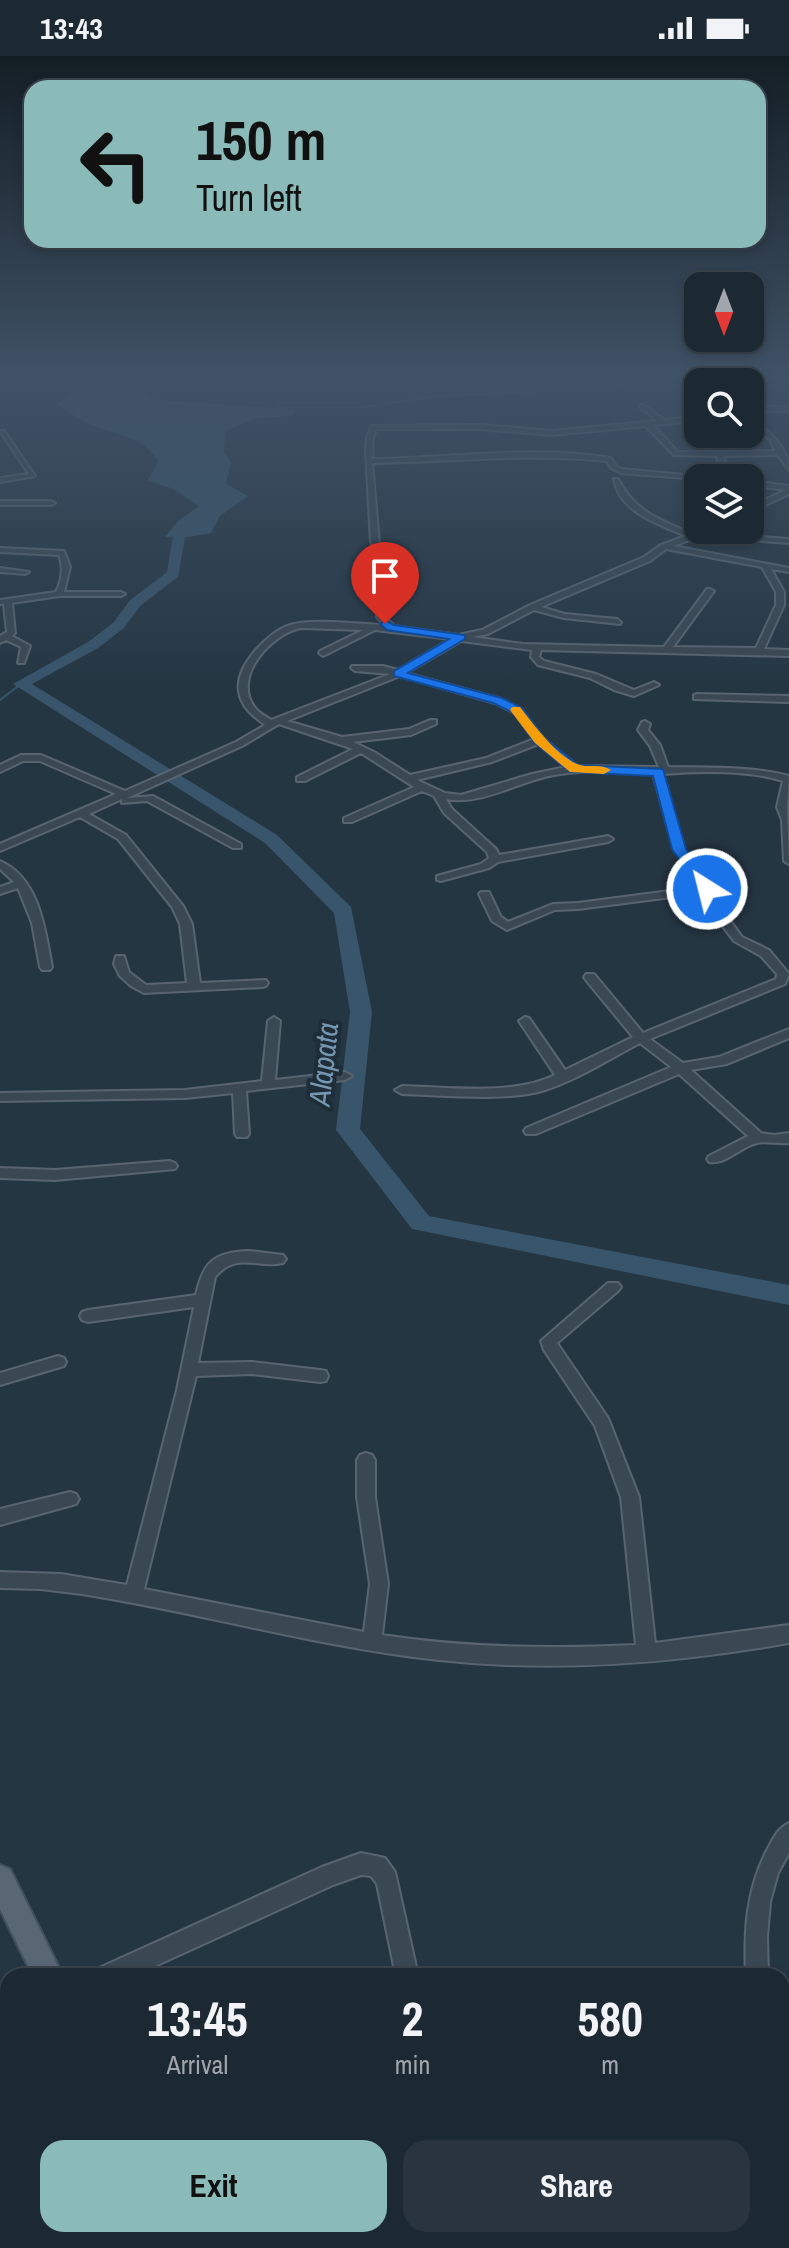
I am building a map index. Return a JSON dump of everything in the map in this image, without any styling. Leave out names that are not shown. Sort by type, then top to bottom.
[{"type":"main road","points":[[0,1879],[44,1968]]},
{"type":"street","points":[[371,480],[375,543]]},
{"type":"street","points":[[616,480],[619,488],[647,519],[684,529]]},
{"type":"street","points":[[764,484],[789,487]]},
{"type":"street","points":[[764,502],[789,487]]},
{"type":"street","points":[[0,503],[51,503]]},
{"type":"street","points":[[1,537],[1,550],[64,555],[65,582],[59,594]]},
{"type":"street","points":[[764,539],[789,541]]},
{"type":"street","points":[[684,540],[533,607],[485,632],[461,637],[398,674],[270,724],[245,701],[243,690],[255,658],[267,643],[293,626],[391,628],[461,637],[537,647],[789,653]]},
{"type":"street","points":[[664,547],[789,570]]},
{"type":"street","points":[[743,651],[759,651],[779,611],[780,592],[765,566]]},
{"type":"street","points":[[0,570],[25,572]]},
{"type":"street","points":[[667,649],[710,591]]},
{"type":"street","points":[[21,661],[26,646],[3,639],[12,627],[4,601],[59,594],[121,594]]},
{"type":"street","points":[[533,607],[564,616],[617,622]]},
{"type":"street","points":[[381,610],[381,617],[391,628]]},
{"type":"street","points":[[323,653],[371,629]]},
{"type":"street","points":[[537,647],[535,657],[541,663],[593,676],[617,688],[634,693],[654,685]]},
{"type":"street","points":[[355,668],[383,669],[498,701],[518,711],[540,740],[575,769]]},
{"type":"street","points":[[697,697],[789,699]]},
{"type":"street","points":[[0,848],[239,744],[278,721],[342,740],[399,775],[412,778],[489,760],[540,740]]},
{"type":"street","points":[[342,740],[411,732],[433,722]]},
{"type":"street","points":[[402,1090],[516,1092],[542,1087],[641,1038],[781,981],[783,974],[777,964],[765,953],[738,939],[679,849],[655,745],[643,730],[645,724]]},
{"type":"street","points":[[301,779],[361,749]]},
{"type":"street","points":[[0,769],[21,758],[41,758],[126,795]]},
{"type":"street","points":[[412,778],[422,787],[462,798],[557,770],[755,772],[789,779],[782,807],[787,820],[789,861]]},
{"type":"street","points":[[348,820],[422,787]]},
{"type":"street","points":[[436,791],[448,811],[492,851],[495,859]]},
{"type":"street","points":[[114,801],[149,798],[237,846]]},
{"type":"street","points":[[82,814],[122,837],[177,906],[186,924],[194,987]]},
{"type":"street","points":[[441,878],[485,866],[495,859],[608,839]]},
{"type":"street","points":[[0,864],[22,883],[36,906],[46,967]]},
{"type":"street","points":[[0,891],[22,883]]},
{"type":"street","points":[[485,894],[496,919],[507,927],[553,907],[707,889]]},
{"type":"street","points":[[120,959],[119,968],[144,989],[262,983]]},
{"type":"street","points":[[590,977],[641,1038],[681,1068],[757,1137],[774,1140],[789,1138]]},
{"type":"street","points":[[268,1085],[274,1021]]},
{"type":"street","points":[[525,1021],[564,1078]]},
{"type":"street","points":[[531,1131],[681,1068],[722,1061],[789,1033]]},
{"type":"street","points":[[0,1097],[138,1096],[345,1076]]},
{"type":"street","points":[[239,1088],[242,1134]]},
{"type":"street","points":[[714,1159],[757,1137]]},
{"type":"street","points":[[0,1173],[55,1175],[170,1166]]},
{"type":"street","points":[[134,1593],[190,1370],[208,1275],[218,1263],[249,1254],[278,1259]]},
{"type":"street","points":[[613,1287],[549,1341],[602,1423],[630,1497],[647,1654]]},
{"type":"street","points":[[88,1316],[202,1300]]},
{"type":"street","points":[[0,1379],[58,1362]]},
{"type":"street","points":[[190,1370],[252,1368],[320,1376]]},
{"type":"street","points":[[366,1460],[366,1497],[379,1584],[372,1641]]},
{"type":"street","points":[[0,1517],[70,1499]]},
{"type":"street","points":[[0,1580],[82,1585],[134,1593],[372,1641],[487,1656],[647,1654],[710,1649],[789,1634]]},
{"type":"street","points":[[757,1968],[755,1913],[772,1858],[789,1834]]},
{"type":"street","points":[[125,1968],[330,1875],[369,1864],[377,1866],[387,1880],[405,1968]]},
{"type":"water","points":[[149,480],[227,480],[226,484],[248,496],[220,516],[211,533],[184,538],[165,537],[178,521],[199,506],[173,489]]},
{"type":"waterway","name":"Alapata","points":[[200,515],[179,536],[173,574],[135,603],[119,625],[93,645],[21,684],[271,839],[344,911],[361,1012],[348,1130],[421,1223],[789,1295]]},
{"type":"waterway","points":[[0,700],[21,684]]},
{"type":"slow traffic","points":[[516,710],[540,740],[575,769],[604,770]]},
{"type":"route","points":[[385,624],[391,628],[461,637],[398,674],[498,701],[518,711],[540,740],[575,769],[658,772],[679,849],[707,889]]}]
